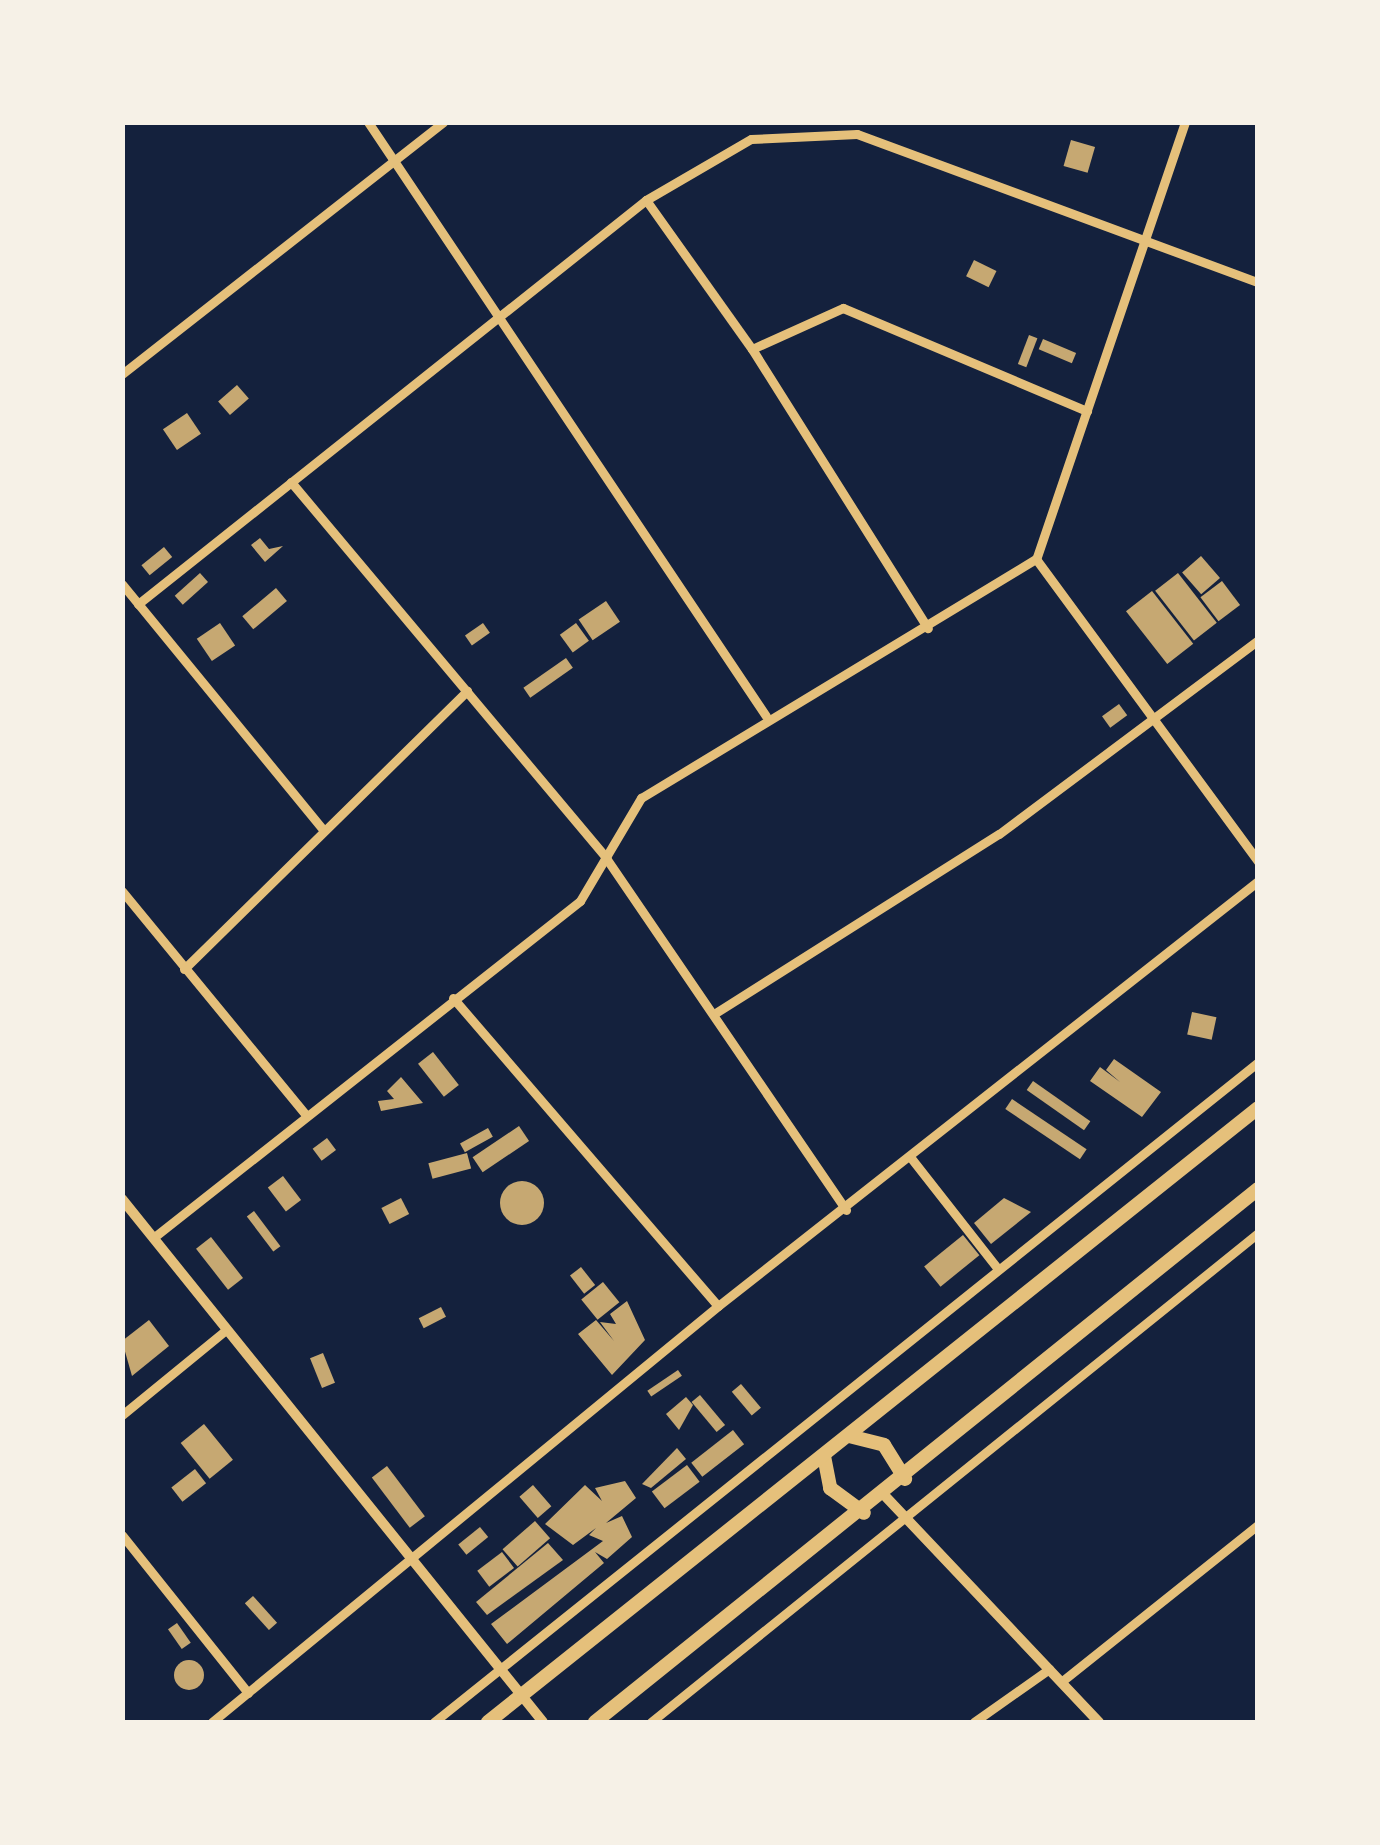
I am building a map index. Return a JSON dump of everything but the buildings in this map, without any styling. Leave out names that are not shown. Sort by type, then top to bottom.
[{"type":"highway","points":[[488,1722],[1258,1108]]},
{"type":"highway","points":[[595,1722],[886,1497],[1258,1189]]},
{"type":"highway","points":[[850,1436],[884,1445],[905,1479]]},
{"type":"highway","points":[[824,1456],[830,1488],[864,1512]]},
{"type":"street","points":[[368,122],[496,320],[766,716]]},
{"type":"street","points":[[122,374],[442,122]]},
{"type":"street","points":[[153,1238],[580,901],[641,798],[766,716],[928,628],[1036,559],[1185,122]]},
{"type":"street","points":[[138,604],[646,200],[739,143],[844,132],[1258,282]]},
{"type":"street","points":[[646,200],[752,348],[928,628]]},
{"type":"street","points":[[752,348],[844,308],[1087,411]]},
{"type":"street","points":[[291,482],[606,858],[717,1012],[846,1210]]},
{"type":"street","points":[[1036,559],[1258,861]]},
{"type":"street","points":[[122,584],[322,828]]},
{"type":"street","points":[[717,1012],[999,834],[1258,640]]},
{"type":"street","points":[[184,970],[322,828],[467,691]]},
{"type":"street","points":[[212,1722],[718,1306],[846,1210],[1258,882]]},
{"type":"street","points":[[122,892],[307,1116]]},
{"type":"street","points":[[453,998],[718,1306]]},
{"type":"street","points":[[434,1722],[1258,1062]]},
{"type":"street","points":[[911,1158],[998,1269]]},
{"type":"street","points":[[122,1200],[544,1722]]},
{"type":"street","points":[[651,1722],[903,1515],[1258,1233]]},
{"type":"street","points":[[122,1414],[226,1330]]},
{"type":"street","points":[[886,1497],[1099,1722]]},
{"type":"street","points":[[1060,1682],[1258,1525]]},
{"type":"street","points":[[122,1535],[248,1693]]},
{"type":"street","points":[[974,1722],[1048,1668]]}]
